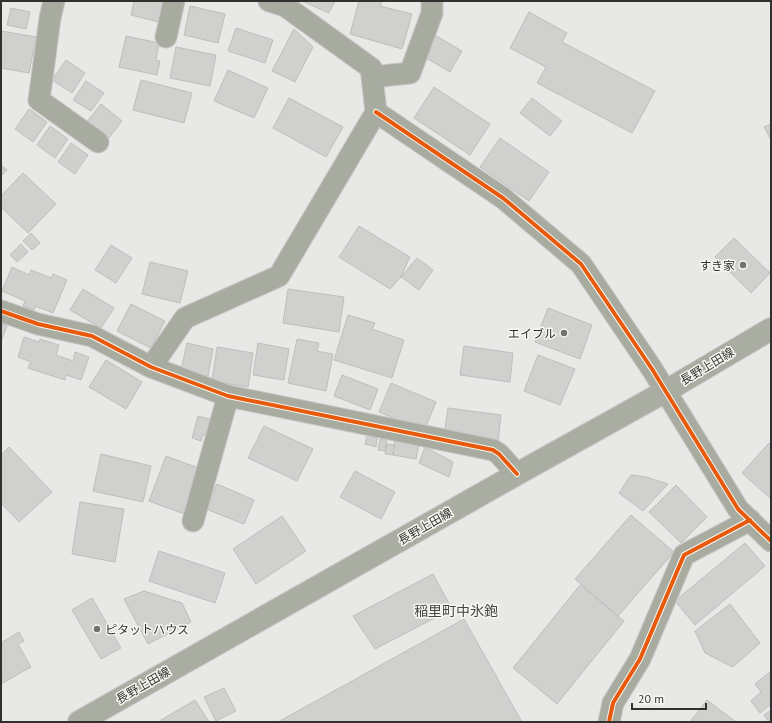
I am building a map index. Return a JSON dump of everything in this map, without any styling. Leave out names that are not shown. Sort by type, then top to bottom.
[{"type":"main road","name":"長野上田線","points":[[79,722],[666,391],[771,329]]},
{"type":"street","points":[[54,1],[50,18],[39,100],[98,142]]},
{"type":"street","points":[[166,37],[174,1]]},
{"type":"street","points":[[151,367],[185,318],[279,276],[376,112],[371,68],[285,6],[269,1]]},
{"type":"street","points":[[372,77],[410,73],[432,13],[432,1]]},
{"type":"street","points":[[376,112],[503,198],[581,264],[652,369],[738,509],[771,541]]},
{"type":"street","points":[[1,311],[38,324],[92,336],[151,367],[228,396],[493,450],[499,454],[517,474]]},
{"type":"street","points":[[193,522],[228,396]]},
{"type":"street","points":[[609,722],[613,703],[640,659],[684,555],[750,520]]},
{"type":"building","points":[[134,1],[172,1],[166,24],[131,15]]},
{"type":"building","points":[[302,1],[335,1],[329,13]]},
{"type":"building","points":[[359,1],[382,1],[380,6],[412,14],[402,49],[350,34]]},
{"type":"building","points":[[190,6],[225,14],[218,43],[184,35]]},
{"type":"building","points":[[11,8],[30,12],[26,29],[7,25]]},
{"type":"building","points":[[529,12],[567,33],[562,42],[655,91],[632,133],[537,83],[546,67],[510,48]]},
{"type":"building","points":[[236,28],[273,40],[265,63],[228,51]]},
{"type":"building","points":[[294,29],[313,47],[295,82],[272,71]]},
{"type":"building","points":[[1,31],[36,37],[29,73],[1,68]]},
{"type":"building","points":[[433,34],[462,51],[450,72],[421,55]]},
{"type":"building","points":[[126,36],[159,43],[156,60],[160,61],[157,75],[119,67]]},
{"type":"building","points":[[176,47],[216,55],[210,86],[170,78]]},
{"type":"building","points":[[66,60],[85,73],[72,93],[52,80]]},
{"type":"building","points":[[228,70],[268,88],[254,118],[214,101]]},
{"type":"building","points":[[141,80],[192,93],[184,123],[133,110]]},
{"type":"building","points":[[86,81],[104,93],[91,111],[73,100]]},
{"type":"building","points":[[434,87],[490,124],[470,155],[414,118]]},
{"type":"building","points":[[289,98],[343,127],[326,157],[273,128]]},
{"type":"building","points":[[532,98],[562,121],[550,136],[520,113]]},
{"type":"building","points":[[101,104],[122,121],[108,139],[87,122]]},
{"type":"building","points":[[29,109],[47,122],[33,142],[15,129]]},
{"type":"building","points":[[771,124],[771,140],[764,127]]},
{"type":"building","points":[[50,126],[68,139],[55,158],[37,145]]},
{"type":"building","points":[[500,138],[549,172],[529,201],[480,167]]},
{"type":"building","points":[[71,143],[88,155],[75,174],[58,162]]},
{"type":"building","points":[[1,165],[7,170],[1,176]]},
{"type":"building","points":[[23,173],[56,204],[28,233],[1,207],[1,196]]},
{"type":"building","points":[[359,226],[410,257],[401,277],[390,289],[339,257]]},
{"type":"building","points":[[31,233],[40,243],[32,250],[23,241]]},
{"type":"building","name":"すき家","points":[[734,238],[770,273],[751,293],[715,257]]},
{"type":"building","points":[[21,244],[28,252],[17,262],[10,255]]},
{"type":"building","points":[[111,245],[132,258],[116,283],[95,270]]},
{"type":"building","points":[[417,258],[433,270],[419,290],[401,277]]},
{"type":"building","points":[[150,262],[188,271],[180,303],[142,294]]},
{"type":"building","points":[[12,267],[29,275],[31,270],[51,278],[53,274],[67,280],[53,313],[35,306],[34,310],[23,306],[25,301],[2,291]]},
{"type":"building","points":[[83,289],[114,308],[101,328],[70,310]]},
{"type":"building","points":[[288,289],[344,297],[339,332],[283,323]]},
{"type":"building","points":[[131,304],[165,321],[151,348],[117,331]]},
{"type":"building","name":"エイブル","points":[[548,308],[592,325],[580,359],[535,342]]},
{"type":"building","points":[[348,315],[375,323],[372,329],[404,340],[392,378],[334,360]]},
{"type":"building","points":[[1,323],[7,325],[1,342]]},
{"type":"building","points":[[24,337],[39,342],[40,339],[59,345],[56,355],[73,361],[75,352],[89,357],[81,380],[66,375],[65,380],[28,368],[31,362],[18,357]]},
{"type":"building","points":[[297,339],[319,343],[317,351],[333,354],[326,391],[288,383]]},
{"type":"building","points":[[187,343],[213,349],[208,376],[181,370]]},
{"type":"building","points":[[258,343],[289,349],[284,380],[253,375]]},
{"type":"building","points":[[464,346],[513,353],[510,382],[460,375]]},
{"type":"building","points":[[217,347],[253,353],[248,387],[212,381]]},
{"type":"building","points":[[538,355],[575,369],[560,405],[524,391]]},
{"type":"building","points":[[106,360],[142,382],[126,409],[89,387]]},
{"type":"building","points":[[342,375],[378,389],[370,410],[334,396]]},
{"type":"building","points":[[391,383],[436,402],[424,431],[379,412]]},
{"type":"building","points":[[448,408],[501,415],[498,442],[444,435]]},
{"type":"building","points":[[198,416],[213,420],[208,436],[202,435],[201,441],[192,438]]},
{"type":"building","points":[[264,426],[313,449],[297,481],[248,458]]},
{"type":"building","points":[[367,435],[377,438],[376,447],[365,444]]},
{"type":"building","points":[[380,439],[387,439],[385,451],[378,450]]},
{"type":"building","points":[[395,440],[419,444],[416,459],[393,455]]},
{"type":"building","points":[[769,443],[771,445],[771,499],[742,473]]},
{"type":"building","points":[[387,444],[394,445],[393,455],[385,454]]},
{"type":"building","points":[[9,447],[52,492],[19,522],[1,503],[1,455]]},
{"type":"building","points":[[425,447],[453,462],[449,477],[419,463]]},
{"type":"building","points":[[101,454],[151,466],[143,502],[93,491]]},
{"type":"building","points":[[166,456],[201,469],[184,514],[149,501]]},
{"type":"building","points":[[355,471],[395,492],[381,519],[340,497]]},
{"type":"building","points":[[631,475],[646,477],[668,484],[643,511],[619,493]]},
{"type":"building","points":[[217,484],[254,500],[244,524],[206,509]]},
{"type":"building","points":[[676,485],[707,517],[681,543],[649,512]]},
{"type":"building","points":[[80,502],[124,509],[115,562],[72,554]]},
{"type":"building","points":[[631,515],[674,552],[618,616],[575,579]]},
{"type":"building","points":[[282,516],[306,551],[256,584],[233,549]]},
{"type":"building","points":[[745,543],[765,566],[695,625],[675,601]]},
{"type":"building","points":[[159,551],[225,573],[215,603],[149,581]]},
{"type":"building","points":[[433,574],[452,609],[375,649],[353,616]]},
{"type":"building","points":[[580,585],[624,621],[557,704],[513,668]]},
{"type":"building","points":[[144,591],[182,603],[191,622],[148,644],[124,599]]},
{"type":"building","name":"ピタットハウス","points":[[92,598],[121,648],[101,659],[72,610]]},
{"type":"building","points":[[730,604],[760,643],[733,667],[705,653],[695,631]]},
{"type":"building","points":[[464,619],[522,722],[278,722]]},
{"type":"building","points":[[19,632],[24,641],[18,644],[31,667],[1,684],[1,643]]},
{"type":"building","points":[[771,671],[771,704],[760,713],[751,701],[761,692],[755,684]]},
{"type":"building","points":[[224,688],[236,711],[216,721],[204,697]]},
{"type":"building","points":[[195,700],[209,722],[162,722],[161,720]]},
{"type":"building","points":[[707,700],[736,722],[690,722]]},
{"type":"building","points":[[771,710],[771,722],[769,722],[764,715]]},
{"type":"cycle path","points":[[376,112],[503,198],[581,264],[652,369],[738,509],[771,541]]},
{"type":"cycle path","points":[[1,311],[38,324],[92,336],[151,367],[228,396],[493,450],[499,454],[517,474]]},
{"type":"cycle path","points":[[609,722],[613,703],[640,659],[684,555],[750,520]]},
{"type":"place","name":"すき家","points":[[743,265]]},
{"type":"place","name":"エイブル","points":[[564,333]]},
{"type":"place","name":"ピタットハウス","points":[[97,629]]},
{"type":"district","name":"稲里町中氷鉋","points":[[456,611]]}]
